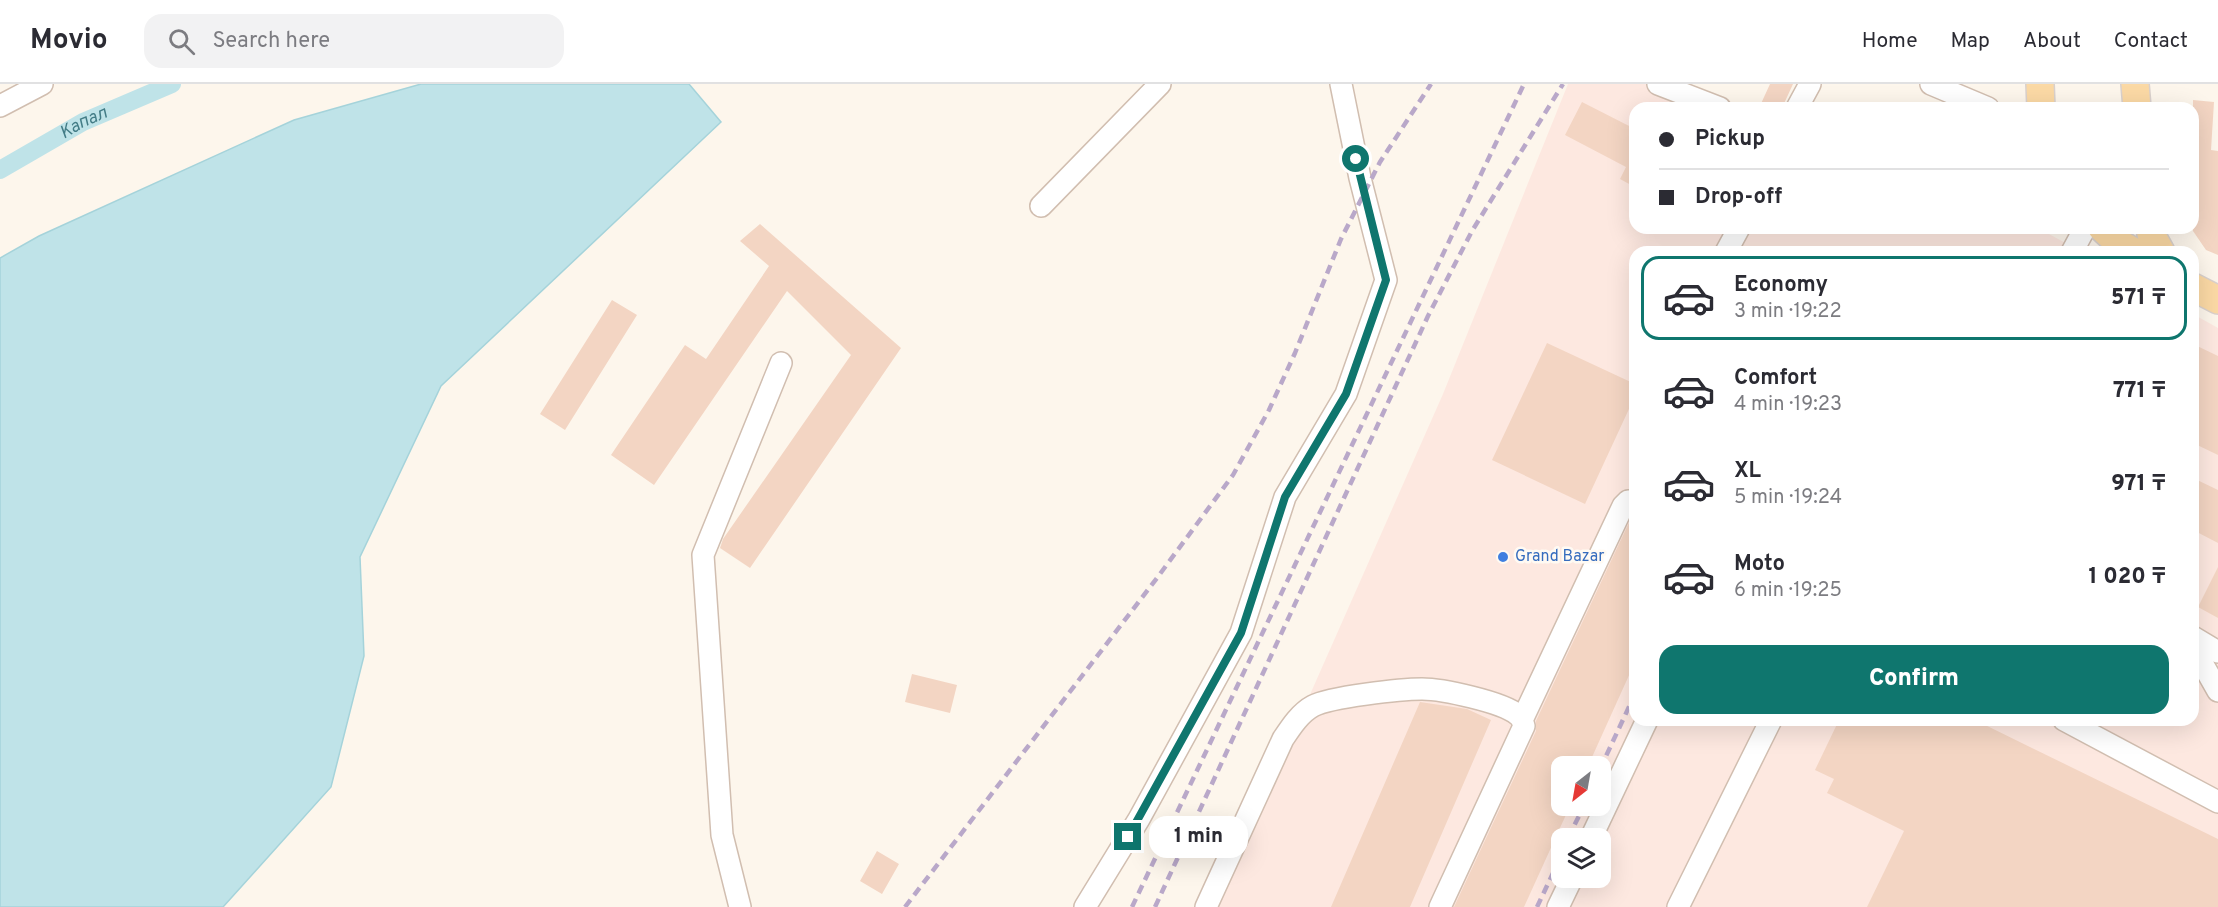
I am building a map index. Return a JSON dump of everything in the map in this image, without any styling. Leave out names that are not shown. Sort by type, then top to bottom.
[{"type":"main road","points":[[2040,84],[2041,102]]},
{"type":"main road","points":[[2135,84],[2136,102]]},
{"type":"main road","points":[[2108,234],[2124,246]]},
{"type":"street","points":[[0,106],[42,84]]},
{"type":"street","points":[[1041,206],[1160,84]]},
{"type":"street","points":[[1085,907],[1139,819],[1241,633],[1285,497],[1346,394],[1386,280],[1360,178],[1341,84]]},
{"type":"street","points":[[1659,84],[1704,102]]},
{"type":"street","points":[[1800,102],[1810,84]]},
{"type":"street","points":[[1930,84],[1974,102]]},
{"type":"street","points":[[740,907],[722,835],[703,555],[780,363]]},
{"type":"street","points":[[1522,720],[1623,506],[1629,501]]},
{"type":"street","points":[[2199,641],[2218,652]]},
{"type":"street","points":[[2199,658],[2218,691]]},
{"type":"street","points":[[1206,907],[1283,739],[1295,721],[1313,706],[1327,701],[1398,690],[1423,689],[1483,700],[1507,707],[1522,720],[1524,726],[1440,907]]},
{"type":"street","points":[[1596,828],[1644,726]]},
{"type":"street","points":[[1678,907],[1768,726]]},
{"type":"street","points":[[2075,726],[2218,802]]},
{"type":"street","points":[[1558,907],[1567,888]]},
{"type":"shaded area","name":"Grand Bazar","points":[[1568,84],[1679,84],[1724,102],[1629,102],[1629,234],[2049,234],[2071,246],[1629,246],[1629,726],[2199,726],[2199,317],[2218,328],[2218,907],[1216,907],[1443,394]]},
{"type":"water","points":[[421,84],[689,84],[721,122],[441,386],[360,557],[364,656],[331,787],[223,907],[0,907],[0,258],[39,236],[294,120]]},
{"type":"building","points":[[1770,84],[1793,84],[1785,102],[1762,102]]},
{"type":"building","points":[[2193,100],[2214,102],[2211,150],[2218,151],[2218,255],[2206,250],[2195,234],[2199,234],[2199,102],[2193,102]]},
{"type":"building","points":[[1582,102],[1629,126],[1629,184],[1620,179],[1626,167],[1565,135]]},
{"type":"building","points":[[760,224],[901,348],[750,568],[720,548],[723,539],[851,355],[787,291],[654,485],[611,455],[685,345],[706,359],[769,266],[740,241]]},
{"type":"building","points":[[612,300],[637,315],[565,430],[540,414]]},
{"type":"building","points":[[1547,343],[1629,381],[1629,409],[1585,504],[1492,460]]},
{"type":"building","points":[[2199,347],[2218,356],[2218,455],[2199,446]]},
{"type":"building","points":[[2199,481],[2218,490],[2218,543],[2199,533]]},
{"type":"building","points":[[1629,523],[1629,675],[1593,756],[1551,756],[1551,816],[1565,816],[1560,828],[1551,828],[1551,848],[1524,907],[1454,907],[1536,731],[1536,721]]},
{"type":"building","points":[[2218,567],[2218,618],[2199,608]]},
{"type":"building","points":[[912,674],[957,685],[950,713],[905,702]]},
{"type":"building","points":[[1420,702],[1467,709],[1491,720],[1410,907],[1331,907]]},
{"type":"building","points":[[1836,726],[1987,726],[2218,839],[2218,907],[1867,907],[1904,831],[1827,793],[1834,779],[1815,770]]},
{"type":"building","points":[[877,851],[899,864],[882,894],[860,881]]},
{"type":"waterway","name":"Капал","points":[[0,170],[83,122],[172,84]]},
{"type":"railway","points":[[905,907],[1233,475],[1269,410],[1295,353],[1341,239],[1380,162],[1431,84]]},
{"type":"railway","points":[[1132,907],[1524,84]]},
{"type":"railway","points":[[1155,907],[1428,316],[1472,231],[1563,84]]},
{"type":"railway","points":[[1606,756],[1629,707]]},
{"type":"railway","points":[[1573,828],[1579,816]]},
{"type":"railway","points":[[1537,907],[1551,877]]},
{"type":"place","name":"Grand Bazar","points":[[1503,557]]},
{"type":"route","points":[[1128,837],[1241,633],[1285,497],[1346,394],[1386,280],[1356,159]]}]
